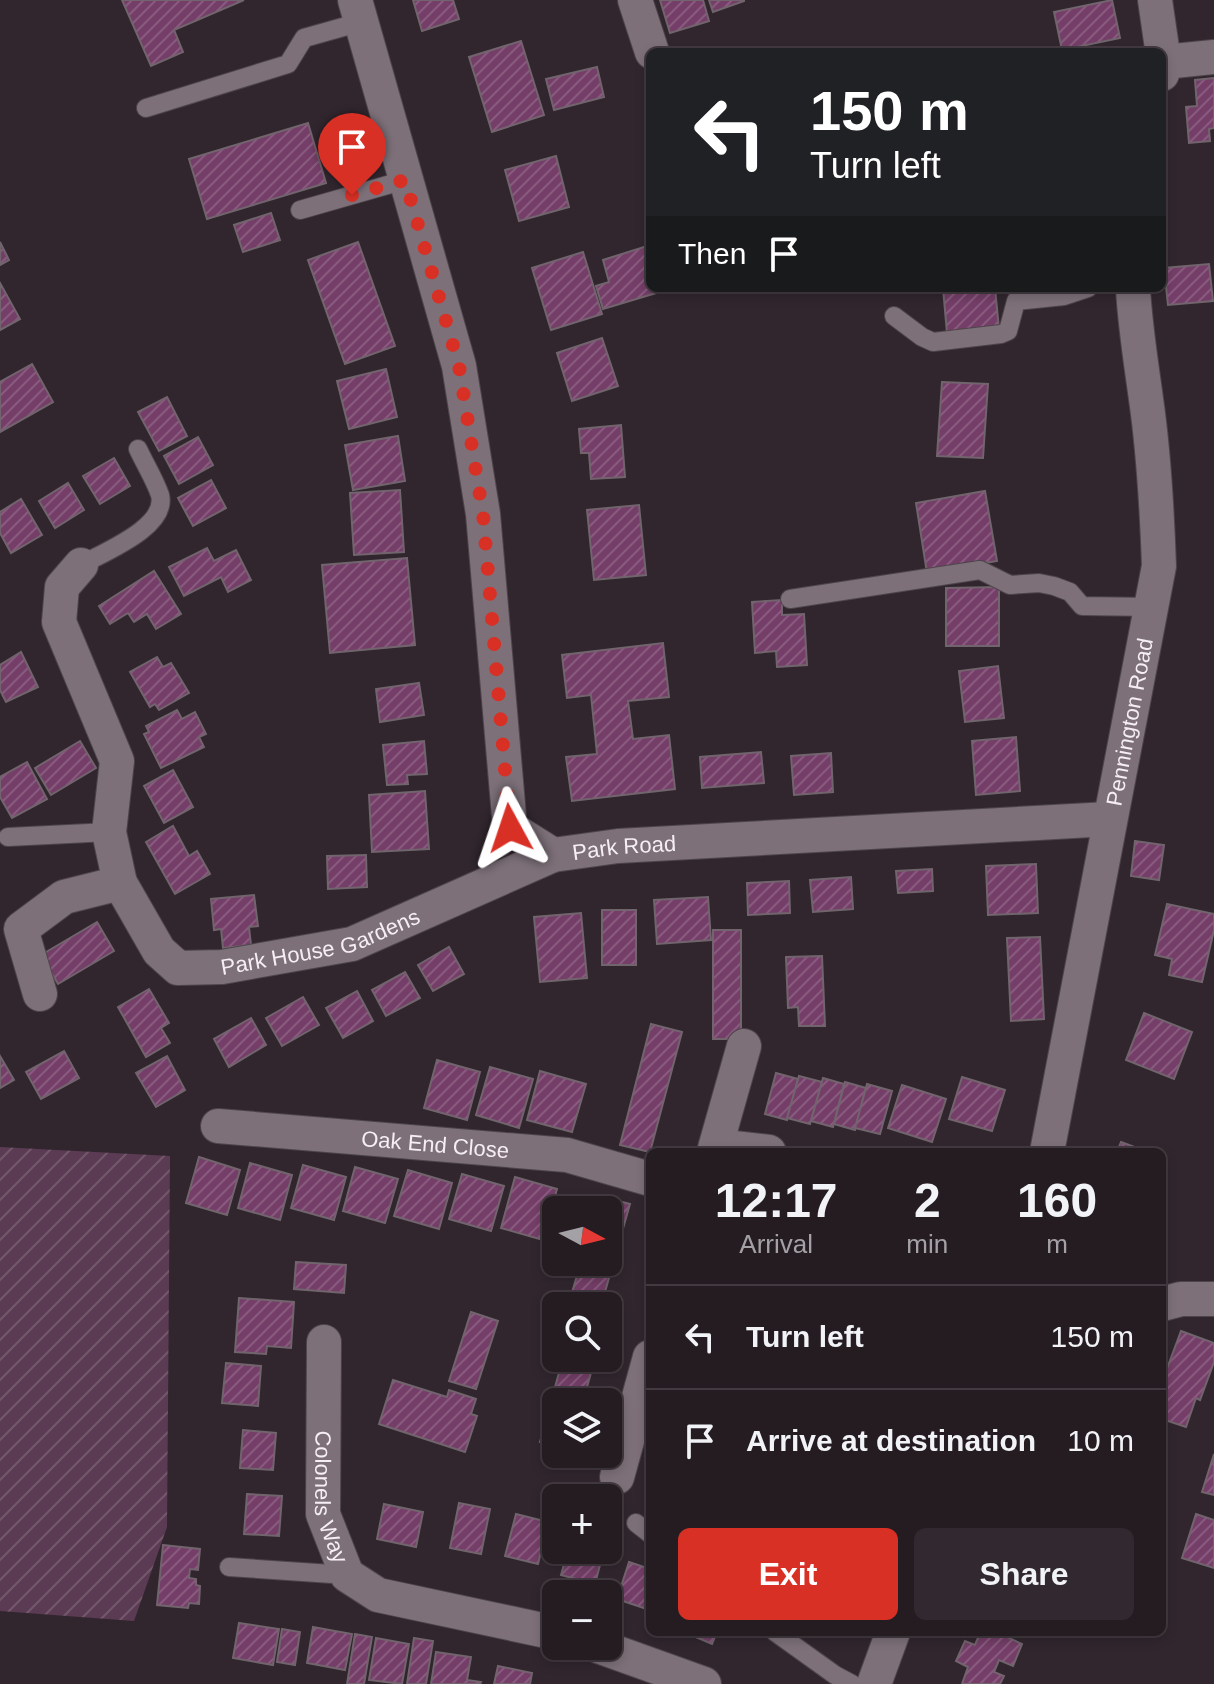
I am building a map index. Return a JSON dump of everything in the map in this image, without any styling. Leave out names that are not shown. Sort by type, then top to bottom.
[{"type":"street","points":[[635,0],[651,48]]},
{"type":"street","points":[[1155,0],[1161,48]]},
{"type":"street","name":"Park Road","points":[[358,11],[459,366],[483,514],[510,828],[553,855],[618,846],[1109,819]]},
{"type":"street","points":[[1166,67],[1214,57]]},
{"type":"street","name":"Pennington Road","points":[[1048,1148],[1159,566],[1157,496],[1136,340],[1133,292]]},
{"type":"street","name":"Park House Gardens","points":[[81,565],[62,587],[59,622],[117,761],[109,832],[120,883],[159,951],[178,968],[222,967],[352,944],[553,855]]},
{"type":"street","points":[[40,994],[21,929],[64,897],[120,883]]},
{"type":"street","points":[[715,1148],[744,1046]]},
{"type":"street","name":"Oak End Close","points":[[218,1126],[567,1155],[646,1178]]},
{"type":"street","points":[[1166,1303],[1181,1299],[1214,1299]]},
{"type":"street","name":"Colonels Way","points":[[324,1342],[323,1514],[347,1575],[378,1595],[542,1630]]},
{"type":"street","points":[[617,1477],[645,1393]]},
{"type":"street","points":[[874,1684],[892,1636]]},
{"type":"street","points":[[622,1655],[704,1684]]},
{"type":"lane","points":[[146,108],[288,64],[304,38],[358,11]]},
{"type":"lane","points":[[300,210],[405,180]]},
{"type":"lane","points":[[894,316],[933,342],[1001,334],[1008,331],[1016,301],[1076,292]]},
{"type":"lane","points":[[81,565],[145,529],[158,515],[161,497],[138,449]]},
{"type":"lane","points":[[790,599],[980,570],[1010,585],[1039,583],[1054,586],[1070,592],[1082,606],[1151,607]]},
{"type":"lane","points":[[8,837],[109,832]]},
{"type":"lane","points":[[229,1567],[347,1575]]},
{"type":"lane","points":[[781,1636],[852,1684]]},
{"type":"shaded area","points":[[0,1147],[170,1156],[167,1527],[134,1621],[0,1611]]},
{"type":"building","points":[[122,0],[244,0],[174,30],[183,52],[151,66]]},
{"type":"building","points":[[413,0],[453,0],[459,19],[422,31]]},
{"type":"building","points":[[660,0],[703,0],[709,21],[670,33]]},
{"type":"building","points":[[709,0],[744,0],[744,1],[713,12]]},
{"type":"building","points":[[1112,0],[1120,38],[1062,48],[1054,12]]},
{"type":"building","points":[[521,41],[544,115],[492,132],[469,57]]},
{"type":"building","points":[[597,67],[604,97],[554,110],[546,79]]},
{"type":"building","points":[[1214,78],[1214,128],[1209,129],[1210,141],[1189,143],[1186,107],[1197,106],[1195,80]]},
{"type":"building","points":[[308,123],[326,183],[207,219],[189,159]]},
{"type":"building","points":[[556,156],[569,207],[519,221],[505,170]]},
{"type":"building","points":[[271,213],[280,240],[243,252],[234,225]]},
{"type":"building","points":[[0,242],[9,260],[0,265]]},
{"type":"building","points":[[358,242],[395,346],[345,364],[308,260]]},
{"type":"building","points":[[646,246],[646,292],[660,292],[603,309],[596,286],[609,282],[603,260]]},
{"type":"building","points":[[583,252],[602,314],[551,330],[532,268]]},
{"type":"building","points":[[1209,264],[1213,301],[1168,305],[1166,268]]},
{"type":"building","points":[[0,283],[20,319],[0,330]]},
{"type":"building","points":[[943,292],[995,292],[999,329],[947,333]]},
{"type":"building","points":[[602,338],[618,386],[572,401],[557,353]]},
{"type":"building","points":[[32,364],[53,402],[0,432],[0,382]]},
{"type":"building","points":[[386,369],[397,417],[349,429],[337,381]]},
{"type":"building","points":[[942,382],[988,384],[983,458],[937,456]]},
{"type":"building","points":[[167,397],[187,436],[159,451],[138,412]]},
{"type":"building","points":[[621,425],[625,477],[591,479],[589,453],[581,453],[579,429]]},
{"type":"building","points":[[398,436],[405,481],[353,490],[345,445]]},
{"type":"building","points":[[198,437],[213,465],[179,484],[164,456]]},
{"type":"building","points":[[114,458],[130,486],[100,504],[83,476]]},
{"type":"building","points":[[211,480],[226,508],[193,526],[178,498]]},
{"type":"building","points":[[68,483],[84,510],[55,528],[39,501]]},
{"type":"building","points":[[400,490],[404,552],[354,555],[350,493]]},
{"type":"building","points":[[985,491],[997,561],[927,573],[916,503]]},
{"type":"building","points":[[21,499],[42,535],[11,553],[0,533],[0,512]]},
{"type":"building","points":[[639,505],[646,575],[594,580],[587,510]]},
{"type":"building","points":[[207,548],[214,561],[236,550],[251,580],[228,592],[221,577],[184,596],[169,567]]},
{"type":"building","points":[[407,558],[415,645],[330,653],[322,565]]},
{"type":"building","points":[[154,571],[181,614],[156,629],[147,614],[134,622],[128,613],[110,624],[99,606]]},
{"type":"building","points":[[999,587],[999,646],[946,646],[946,588]]},
{"type":"building","points":[[782,600],[782,615],[804,614],[807,665],[777,667],[776,651],[755,653],[752,602]]},
{"type":"building","points":[[663,643],[669,697],[628,701],[633,739],[669,735],[675,789],[572,801],[566,757],[597,754],[591,695],[567,698],[562,655]]},
{"type":"building","points":[[21,652],[38,687],[6,702],[0,690],[0,665]]},
{"type":"building","points":[[157,657],[163,667],[171,663],[189,693],[159,710],[155,704],[150,707],[130,672]]},
{"type":"building","points":[[998,666],[1004,718],[965,722],[959,671]]},
{"type":"building","points":[[419,683],[424,715],[380,722],[376,689]]},
{"type":"building","points":[[177,710],[182,719],[195,712],[206,734],[199,737],[204,747],[161,768],[144,734],[149,732],[146,726]]},
{"type":"building","points":[[1016,737],[1020,791],[976,795],[972,741]]},
{"type":"building","points":[[80,741],[96,768],[51,795],[35,768]]},
{"type":"building","points":[[424,741],[427,774],[407,775],[408,784],[387,785],[383,745]]},
{"type":"building","points":[[761,752],[764,783],[702,788],[700,757]]},
{"type":"building","points":[[831,753],[833,792],[794,795],[791,756]]},
{"type":"building","points":[[27,762],[47,799],[12,818],[0,797],[0,777]]},
{"type":"building","points":[[173,770],[193,807],[164,823],[144,786]]},
{"type":"building","points":[[425,791],[429,849],[372,852],[369,795]]},
{"type":"building","points":[[173,826],[189,856],[197,851],[210,874],[175,894],[146,842]]},
{"type":"building","points":[[1135,841],[1164,845],[1159,880],[1131,876]]},
{"type":"building","points":[[366,855],[367,887],[328,889],[327,856]]},
{"type":"building","points":[[1036,864],[1038,913],[988,915],[986,866]]},
{"type":"building","points":[[932,869],[933,891],[898,893],[896,871]]},
{"type":"building","points":[[851,877],[853,909],[813,912],[810,880]]},
{"type":"building","points":[[789,881],[790,913],[748,915],[747,883]]},
{"type":"building","points":[[254,895],[258,926],[249,927],[251,945],[223,948],[221,929],[214,930],[211,899]]},
{"type":"building","points":[[708,897],[711,940],[657,944],[654,900]]},
{"type":"building","points":[[1167,904],[1214,914],[1214,930],[1202,982],[1169,975],[1172,959],[1155,955]]},
{"type":"building","points":[[602,910],[636,910],[636,965],[602,965]]},
{"type":"building","points":[[581,913],[587,978],[540,982],[534,917]]},
{"type":"building","points":[[97,922],[114,951],[58,984],[41,955]]},
{"type":"building","points":[[713,930],[741,930],[741,1039],[713,1039]]},
{"type":"building","points":[[1040,937],[1044,1019],[1011,1021],[1007,938]]},
{"type":"building","points":[[449,947],[464,974],[433,991],[418,965]]},
{"type":"building","points":[[822,956],[825,1026],[799,1026],[798,1007],[788,1008],[786,957]]},
{"type":"building","points":[[405,972],[420,998],[386,1016],[372,990]]},
{"type":"building","points":[[149,989],[169,1023],[161,1028],[170,1043],[146,1057],[118,1007]]},
{"type":"building","points":[[357,991],[373,1021],[343,1038],[326,1008]]},
{"type":"building","points":[[303,997],[319,1025],[282,1046],[266,1018]]},
{"type":"building","points":[[1144,1013],[1192,1032],[1174,1079],[1126,1060]]},
{"type":"building","points":[[251,1018],[266,1045],[229,1067],[214,1039]]},
{"type":"building","points":[[651,1024],[682,1032],[651,1148],[646,1148],[646,1151],[620,1145]]},
{"type":"building","points":[[64,1051],[79,1078],[41,1099],[26,1072]]},
{"type":"building","points":[[0,1056],[14,1080],[0,1088]]},
{"type":"building","points":[[167,1056],[185,1090],[156,1107],[136,1073]]},
{"type":"building","points":[[437,1060],[480,1072],[467,1120],[424,1108]]},
{"type":"building","points":[[490,1067],[533,1079],[519,1128],[476,1115]]},
{"type":"building","points":[[540,1071],[586,1084],[572,1132],[527,1120]]},
{"type":"building","points":[[776,1073],[798,1079],[787,1120],[765,1114]]},
{"type":"building","points":[[799,1076],[822,1082],[810,1124],[787,1118]]},
{"type":"building","points":[[962,1077],[1005,1090],[992,1131],[949,1119]]},
{"type":"building","points":[[823,1078],[844,1084],[833,1127],[811,1121]]},
{"type":"building","points":[[845,1082],[866,1088],[855,1130],[834,1124]]},
{"type":"building","points":[[867,1084],[892,1091],[880,1134],[855,1128]]},
{"type":"building","points":[[902,1085],[946,1099],[932,1142],[888,1128]]},
{"type":"building","points":[[1121,1142],[1137,1148],[1119,1148]]},
{"type":"building","points":[[199,1157],[240,1170],[227,1215],[186,1203]]},
{"type":"building","points":[[250,1163],[292,1175],[280,1220],[238,1208]]},
{"type":"building","points":[[303,1165],[346,1177],[334,1220],[291,1208]]},
{"type":"building","points":[[355,1167],[398,1179],[385,1223],[343,1211]]},
{"type":"building","points":[[408,1170],[452,1183],[439,1229],[394,1216]]},
{"type":"building","points":[[462,1174],[504,1186],[491,1231],[449,1219]]},
{"type":"building","points":[[515,1177],[557,1189],[555,1196],[542,1196],[542,1240],[501,1228]]},
{"type":"building","points":[[622,1202],[630,1204],[622,1232]]},
{"type":"building","points":[[296,1262],[346,1265],[344,1293],[294,1289]]},
{"type":"building","points":[[577,1276],[610,1276],[605,1292],[572,1292]]},
{"type":"building","points":[[239,1298],[294,1302],[291,1348],[267,1346],[266,1354],[235,1352]]},
{"type":"building","points":[[471,1312],[498,1321],[476,1389],[449,1381]]},
{"type":"building","points":[[1181,1331],[1214,1343],[1214,1362],[1186,1427],[1166,1420],[1166,1371]]},
{"type":"building","points":[[226,1363],[261,1366],[258,1406],[222,1403]]},
{"type":"building","points":[[559,1372],[591,1372],[587,1388],[555,1388]]},
{"type":"building","points":[[393,1380],[447,1397],[449,1390],[476,1399],[471,1414],[477,1416],[465,1452],[379,1424]]},
{"type":"building","points":[[243,1430],[276,1433],[273,1470],[240,1468]]},
{"type":"building","points":[[1214,1454],[1214,1495],[1202,1492]]},
{"type":"building","points":[[247,1494],[282,1496],[279,1536],[244,1534]]},
{"type":"building","points":[[459,1503],[490,1509],[481,1554],[450,1548]]},
{"type":"building","points":[[384,1504],[423,1512],[416,1547],[377,1539]]},
{"type":"building","points":[[516,1514],[542,1520],[542,1547],[538,1564],[505,1556]]},
{"type":"building","points":[[1196,1514],[1214,1520],[1214,1568],[1182,1558]]},
{"type":"building","points":[[163,1545],[200,1549],[198,1570],[190,1569],[189,1578],[196,1579],[196,1585],[200,1586],[199,1604],[189,1603],[188,1608],[157,1605]]},
{"type":"building","points":[[629,1562],[646,1568],[646,1609],[622,1601],[622,1584]]},
{"type":"building","points":[[564,1564],[600,1564],[596,1580],[561,1575]]},
{"type":"building","points":[[239,1623],[279,1629],[273,1665],[233,1658]]},
{"type":"building","points":[[313,1627],[352,1634],[345,1670],[307,1663]]},
{"type":"building","points":[[282,1629],[300,1632],[295,1665],[277,1662]]},
{"type":"building","points":[[355,1634],[372,1637],[364,1684],[347,1684]]},
{"type":"building","points":[[693,1636],[715,1636],[712,1644]]},
{"type":"building","points":[[979,1636],[1010,1636],[1022,1644],[1013,1666],[999,1660],[994,1672],[1004,1676],[1000,1684],[962,1684],[968,1667],[956,1661],[965,1641],[975,1645]]},
{"type":"building","points":[[376,1638],[409,1644],[402,1684],[369,1680]]},
{"type":"building","points":[[414,1638],[433,1641],[426,1684],[407,1684]]},
{"type":"building","points":[[436,1652],[471,1657],[467,1680],[480,1684],[431,1684]]},
{"type":"building","points":[[498,1666],[532,1673],[530,1684],[494,1684]]},
{"type":"route","points":[[352,195],[405,180],[459,366],[483,514],[510,828]]}]
